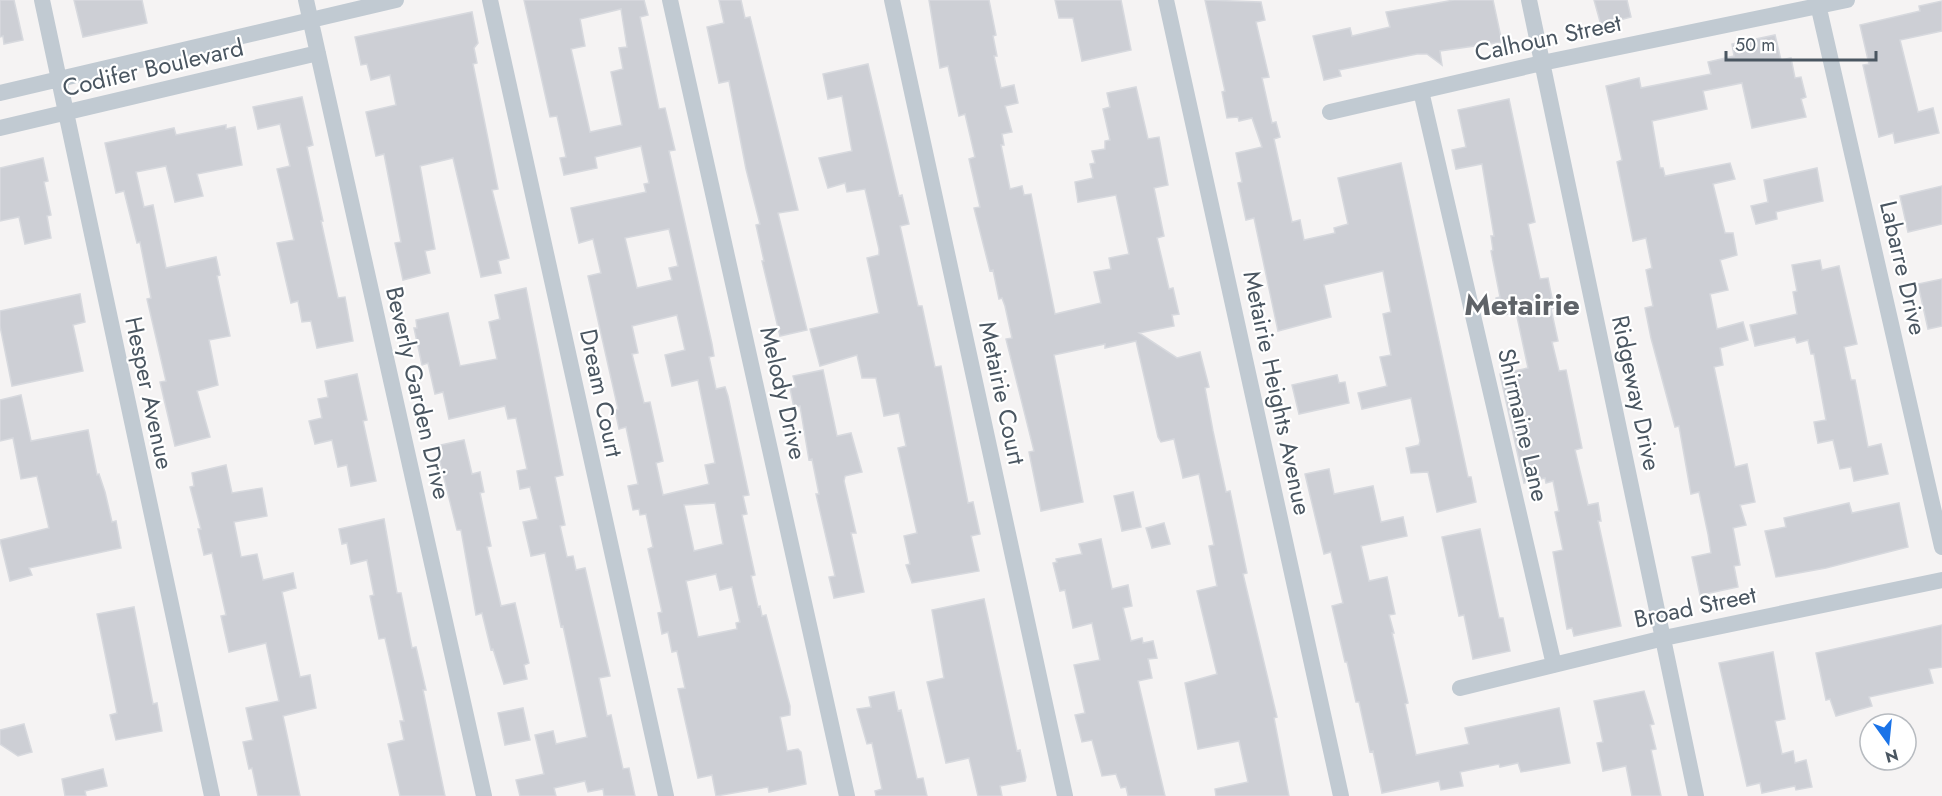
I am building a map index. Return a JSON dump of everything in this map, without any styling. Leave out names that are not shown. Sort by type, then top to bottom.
[{"type":"street","name":"Hesper Avenue","points":[[42,0],[101,285],[212,796]]},
{"type":"street","name":"Beverly Garden Drive","points":[[306,0],[484,796]]},
{"type":"street","name":"Codifer Boulevard","points":[[0,93],[396,0]]},
{"type":"street","name":"Dream Court","points":[[490,0],[666,796]]},
{"type":"street","name":"Melody Drive","points":[[670,0],[847,796]]},
{"type":"street","name":"Metairie Court","points":[[892,0],[1065,796]]},
{"type":"street","name":"Metairie Heights Avenue","points":[[1166,0],[1341,796]]},
{"type":"street","name":"Ridgeway Drive","points":[[1529,0],[1696,796]]},
{"type":"street","name":"Calhoun Street","points":[[1330,112],[1818,3],[1847,0]]},
{"type":"street","name":"Labarre Drive","points":[[1818,3],[1942,547]]},
{"type":"street","name":"Codifer Boulevard","points":[[0,128],[318,53]]},
{"type":"street","name":"Shirmaine Lane","points":[[1421,91],[1554,665]]},
{"type":"street","name":"Broad Street","points":[[1460,688],[1664,638],[1942,580]]},
{"type":"building","points":[[0,0],[14,0],[23,40],[4,44],[3,36],[0,37]]},
{"type":"building","points":[[74,0],[142,0],[147,23],[83,37]]},
{"type":"building","points":[[524,0],[644,0],[648,15],[640,17],[659,109],[665,108],[675,150],[669,151],[712,344],[714,356],[709,357],[716,389],[725,387],[728,396],[749,495],[743,496],[747,514],[742,515],[755,575],[751,576],[758,607],[760,606],[762,616],[766,615],[790,706],[790,715],[780,717],[787,751],[798,749],[801,752],[806,784],[769,792],[768,787],[716,796],[712,775],[698,778],[678,689],[685,688],[677,651],[672,652],[668,632],[662,634],[658,613],[662,612],[648,549],[653,547],[646,514],[640,515],[639,509],[633,510],[628,486],[638,484],[626,427],[619,429],[615,410],[618,409],[588,276],[601,273],[593,239],[579,243],[571,208],[646,192],[644,184],[649,183],[641,146],[595,157],[597,168],[564,175],[560,158],[566,157],[557,116],[550,117]],"holes":[[[621,9],[627,47],[619,48],[623,69],[611,72],[622,125],[590,132],[571,49],[585,46],[580,19]],[[669,229],[678,266],[669,268],[672,280],[637,288],[625,238]],[[677,315],[685,350],[665,355],[672,386],[698,380],[715,463],[705,465],[709,484],[663,495],[656,463],[663,461],[650,402],[644,403],[632,354],[638,353],[632,326]],[[715,503],[723,544],[694,551],[684,505]],[[716,574],[720,590],[732,587],[740,622],[736,623],[737,629],[698,637],[686,581]]]},
{"type":"building","points":[[719,0],[741,0],[745,18],[750,17],[798,210],[778,213],[807,330],[780,336],[762,261],[764,261],[756,225],[760,224],[746,169],[729,81],[719,83],[707,27],[724,23]]},
{"type":"building","points":[[929,0],[989,0],[996,35],[993,36],[997,56],[994,56],[1001,88],[1014,85],[1018,103],[1005,106],[1012,132],[1002,134],[1004,145],[1001,145],[1010,189],[1022,186],[1024,195],[1031,194],[1055,314],[1101,303],[1094,272],[1111,269],[1109,258],[1129,254],[1116,195],[1078,202],[1075,182],[1093,178],[1090,164],[1095,163],[1092,151],[1105,149],[1105,141],[1110,140],[1103,109],[1110,107],[1107,93],[1136,87],[1148,139],[1159,137],[1168,185],[1154,188],[1164,236],[1157,238],[1169,289],[1173,288],[1179,314],[1172,315],[1174,326],[1139,333],[1177,358],[1200,352],[1209,387],[1205,388],[1213,431],[1226,492],[1230,491],[1247,573],[1243,574],[1277,717],[1274,718],[1289,796],[1216,796],[1215,789],[1248,782],[1239,741],[1198,749],[1185,683],[1217,674],[1197,591],[1217,586],[1209,546],[1214,545],[1199,474],[1183,478],[1174,439],[1161,442],[1158,437],[1136,341],[1105,348],[1105,344],[1054,355],[1083,502],[1041,511],[1029,452],[1034,451],[1006,339],[1012,338],[1005,306],[1002,298],[999,299],[993,270],[990,271],[974,208],[980,207],[969,159],[975,157],[965,114],[959,116],[948,66],[940,68]]},
{"type":"building","points":[[1055,0],[1121,0],[1131,50],[1082,61],[1073,18],[1059,18]]},
{"type":"building","points":[[1205,0],[1261,2],[1265,20],[1256,22],[1269,77],[1262,78],[1272,123],[1276,122],[1280,137],[1274,139],[1292,222],[1300,220],[1304,240],[1335,233],[1334,228],[1348,224],[1338,178],[1401,163],[1468,477],[1471,477],[1476,502],[1437,512],[1428,472],[1411,473],[1406,448],[1419,445],[1420,441],[1411,398],[1362,409],[1358,393],[1387,386],[1380,357],[1391,355],[1383,314],[1391,312],[1383,271],[1324,285],[1331,317],[1278,331],[1254,218],[1246,220],[1238,183],[1242,182],[1236,153],[1262,147],[1252,118],[1239,121],[1238,117],[1227,118],[1222,92],[1225,91]]},
{"type":"building","points":[[1454,0],[1493,0],[1502,42],[1440,51],[1442,65],[1427,54],[1417,54],[1339,70],[1341,76],[1324,80],[1313,36],[1350,28],[1352,36],[1390,27],[1386,12]]},
{"type":"building","points":[[1594,0],[1627,0],[1631,17],[1601,25]]},
{"type":"building","points":[[1942,1],[1942,31],[1900,40],[1918,112],[1933,108],[1939,133],[1895,143],[1893,133],[1879,137],[1863,65],[1869,64],[1860,25],[1920,11],[1919,6]]},
{"type":"building","points":[[472,12],[478,43],[474,48],[477,63],[473,64],[498,189],[492,190],[509,258],[498,261],[501,273],[481,277],[453,158],[420,166],[435,249],[425,251],[430,273],[403,280],[395,243],[401,242],[384,154],[376,156],[366,112],[396,105],[390,75],[371,80],[367,64],[361,65],[355,37]]},
{"type":"building","points":[[1775,35],[1781,60],[1791,58],[1795,78],[1801,77],[1806,97],[1801,99],[1806,117],[1752,128],[1742,83],[1703,91],[1707,109],[1652,121],[1660,168],[1663,168],[1665,176],[1730,163],[1735,179],[1713,184],[1725,233],[1733,233],[1737,255],[1720,260],[1728,290],[1710,294],[1717,329],[1743,322],[1748,340],[1720,348],[1723,365],[1714,367],[1735,467],[1747,464],[1755,502],[1740,505],[1746,525],[1733,528],[1740,565],[1734,566],[1738,587],[1700,595],[1692,557],[1711,553],[1708,534],[1699,492],[1691,494],[1679,426],[1675,427],[1651,338],[1645,308],[1653,306],[1646,270],[1652,268],[1646,238],[1633,241],[1617,162],[1622,160],[1606,86],[1639,78],[1641,88],[1711,74],[1708,62],[1734,56],[1732,44]]},
{"type":"building","points":[[868,64],[899,196],[902,195],[909,224],[900,226],[918,306],[922,306],[935,367],[941,366],[968,503],[973,502],[980,534],[971,536],[979,571],[912,583],[906,565],[910,564],[904,536],[917,533],[898,448],[906,446],[899,413],[884,416],[876,378],[862,378],[857,355],[820,366],[810,329],[879,313],[867,258],[879,255],[879,249],[865,189],[847,192],[845,183],[828,188],[819,158],[852,151],[842,96],[828,99],[823,74]]},
{"type":"building","points":[[302,97],[313,145],[307,147],[323,221],[321,221],[338,298],[345,297],[353,341],[317,348],[311,321],[302,322],[298,301],[291,303],[277,243],[294,240],[277,169],[290,166],[280,124],[258,129],[253,107]]},
{"type":"building","points":[[1509,99],[1535,222],[1528,224],[1540,279],[1548,278],[1554,308],[1551,309],[1558,341],[1552,342],[1559,371],[1566,370],[1582,448],[1575,450],[1588,505],[1598,503],[1601,521],[1598,521],[1621,626],[1574,636],[1572,628],[1567,629],[1553,552],[1563,550],[1555,512],[1559,511],[1553,481],[1546,483],[1545,478],[1524,483],[1500,374],[1528,368],[1516,312],[1500,316],[1496,298],[1500,297],[1491,251],[1493,250],[1491,236],[1494,236],[1482,164],[1456,169],[1452,150],[1466,147],[1458,110]]},
{"type":"building","points":[[226,125],[226,129],[235,127],[242,165],[197,174],[203,196],[175,202],[166,166],[136,172],[144,207],[153,205],[166,268],[216,257],[220,275],[217,276],[230,336],[209,340],[218,385],[197,391],[210,437],[175,446],[160,382],[166,381],[147,299],[151,298],[140,242],[137,243],[124,191],[116,193],[105,143],[174,128],[176,135]]},
{"type":"building","points":[[43,158],[48,181],[44,182],[51,215],[47,216],[51,238],[25,244],[19,217],[0,221],[0,168]]},
{"type":"building","points":[[1817,168],[1823,201],[1776,212],[1777,219],[1756,224],[1751,206],[1768,202],[1764,180]]},
{"type":"building","points":[[1942,186],[1942,224],[1908,232],[1900,196]]},
{"type":"building","points":[[1820,260],[1822,270],[1839,266],[1857,344],[1844,347],[1851,380],[1855,380],[1868,447],[1881,444],[1888,474],[1854,481],[1851,467],[1840,469],[1833,440],[1818,443],[1814,422],[1826,420],[1814,354],[1811,354],[1808,340],[1797,343],[1795,337],[1755,346],[1750,325],[1797,314],[1793,292],[1797,291],[1792,265]]},
{"type":"building","points":[[1942,279],[1942,326],[1928,329],[1918,284]]},
{"type":"building","points":[[526,288],[563,475],[555,477],[565,525],[560,526],[567,557],[573,556],[576,570],[585,568],[610,676],[599,678],[607,716],[611,715],[623,769],[629,768],[635,796],[604,796],[603,789],[588,792],[585,781],[554,788],[556,796],[520,796],[516,780],[544,774],[535,735],[553,731],[556,744],[587,737],[545,553],[531,556],[523,522],[538,519],[530,487],[520,489],[517,471],[527,469],[516,418],[508,419],[505,406],[449,419],[443,392],[435,394],[428,363],[422,365],[414,328],[417,328],[416,320],[448,313],[460,366],[497,359],[489,322],[500,319],[495,295]]},
{"type":"building","points":[[80,294],[85,322],[73,325],[83,371],[12,386],[0,326],[0,311]]},
{"type":"building","points":[[823,370],[837,436],[851,433],[862,472],[845,476],[844,481],[856,533],[851,533],[864,592],[834,598],[829,577],[835,576],[816,494],[819,494],[812,459],[809,460],[800,406],[794,408],[790,388],[796,387],[793,376]]},
{"type":"building","points":[[357,374],[367,420],[363,421],[376,481],[351,486],[347,465],[338,467],[332,440],[315,444],[309,421],[322,418],[318,399],[328,397],[325,381]]},
{"type":"building","points":[[1337,375],[1339,383],[1345,382],[1349,403],[1299,414],[1292,385]]},
{"type":"building","points":[[21,395],[31,441],[88,430],[97,475],[99,474],[105,492],[112,522],[116,521],[121,548],[29,568],[32,575],[10,581],[0,540],[49,528],[37,476],[21,479],[13,438],[0,441],[0,400]]},
{"type":"building","points":[[464,440],[472,474],[480,472],[484,492],[480,493],[491,546],[487,547],[501,606],[515,603],[529,663],[524,665],[527,679],[504,684],[493,649],[491,650],[482,613],[476,615],[461,530],[457,530],[436,446]]},
{"type":"building","points":[[226,465],[232,493],[262,488],[267,516],[234,522],[241,557],[257,554],[263,580],[293,573],[296,588],[282,592],[300,677],[310,675],[316,708],[283,716],[300,796],[258,796],[252,768],[249,769],[243,742],[253,740],[246,708],[279,701],[266,643],[229,652],[221,616],[226,615],[212,553],[204,555],[198,529],[201,529],[190,487],[194,486],[192,473]]},
{"type":"building","points":[[1329,469],[1334,494],[1373,486],[1381,522],[1403,517],[1407,536],[1361,546],[1369,581],[1387,577],[1395,614],[1389,615],[1408,703],[1405,704],[1416,755],[1469,744],[1465,728],[1559,708],[1570,763],[1521,772],[1518,763],[1500,767],[1499,764],[1460,772],[1463,786],[1441,790],[1439,781],[1382,793],[1373,751],[1370,752],[1359,702],[1356,702],[1332,606],[1343,603],[1331,552],[1324,554],[1305,474]]},
{"type":"building","points":[[1133,492],[1141,527],[1122,531],[1114,496]]},
{"type":"building","points":[[1849,503],[1852,513],[1899,503],[1908,547],[1826,568],[1776,577],[1765,531],[1786,527],[1784,518]]},
{"type":"building","points":[[384,519],[397,593],[401,593],[412,648],[416,647],[426,690],[423,690],[445,796],[400,796],[388,744],[404,740],[400,721],[404,721],[385,638],[379,639],[370,596],[374,595],[367,560],[351,564],[347,543],[342,544],[339,529]]},
{"type":"building","points":[[1164,523],[1170,544],[1152,548],[1146,528]]},
{"type":"building","points":[[1480,529],[1499,618],[1503,618],[1510,651],[1473,659],[1464,615],[1459,616],[1442,537]]},
{"type":"building","points":[[1101,539],[1112,589],[1128,585],[1132,606],[1123,608],[1131,641],[1142,638],[1143,643],[1153,641],[1157,658],[1148,659],[1152,678],[1138,681],[1165,796],[1128,796],[1126,787],[1121,788],[1116,774],[1102,776],[1092,740],[1082,742],[1075,715],[1085,713],[1074,665],[1100,660],[1092,623],[1073,628],[1065,590],[1060,591],[1053,563],[1057,562],[1056,559],[1082,554],[1079,544]]},
{"type":"building","points":[[984,599],[1017,751],[1020,750],[1026,777],[1025,781],[1000,786],[1002,796],[978,796],[969,758],[946,763],[927,682],[944,678],[932,610]]},
{"type":"building","points":[[134,607],[153,704],[157,703],[162,731],[116,740],[110,715],[117,713],[97,614]]},
{"type":"building","points":[[1942,625],[1942,667],[1929,669],[1933,683],[1869,697],[1872,706],[1836,716],[1830,699],[1826,700],[1816,653]]},
{"type":"building","points":[[1773,652],[1785,719],[1775,721],[1782,754],[1793,751],[1795,763],[1806,760],[1812,787],[1796,790],[1795,786],[1762,793],[1760,783],[1747,786],[1719,663]]},
{"type":"building","points":[[1644,691],[1654,724],[1650,725],[1656,749],[1651,750],[1661,796],[1632,796],[1626,766],[1603,771],[1597,743],[1603,742],[1594,701]]},
{"type":"building","points":[[894,692],[898,711],[901,710],[917,779],[923,778],[927,796],[876,796],[875,791],[882,789],[872,743],[867,744],[857,709],[871,707],[869,697]]},
{"type":"building","points":[[523,708],[530,740],[505,745],[498,713]]},
{"type":"building","points":[[24,724],[32,752],[18,756],[0,744],[0,730]]},
{"type":"building","points":[[103,769],[107,786],[85,791],[86,796],[65,796],[62,779]]},
{"type":"district","name":"Metairie","points":[[1522,305]]}]
